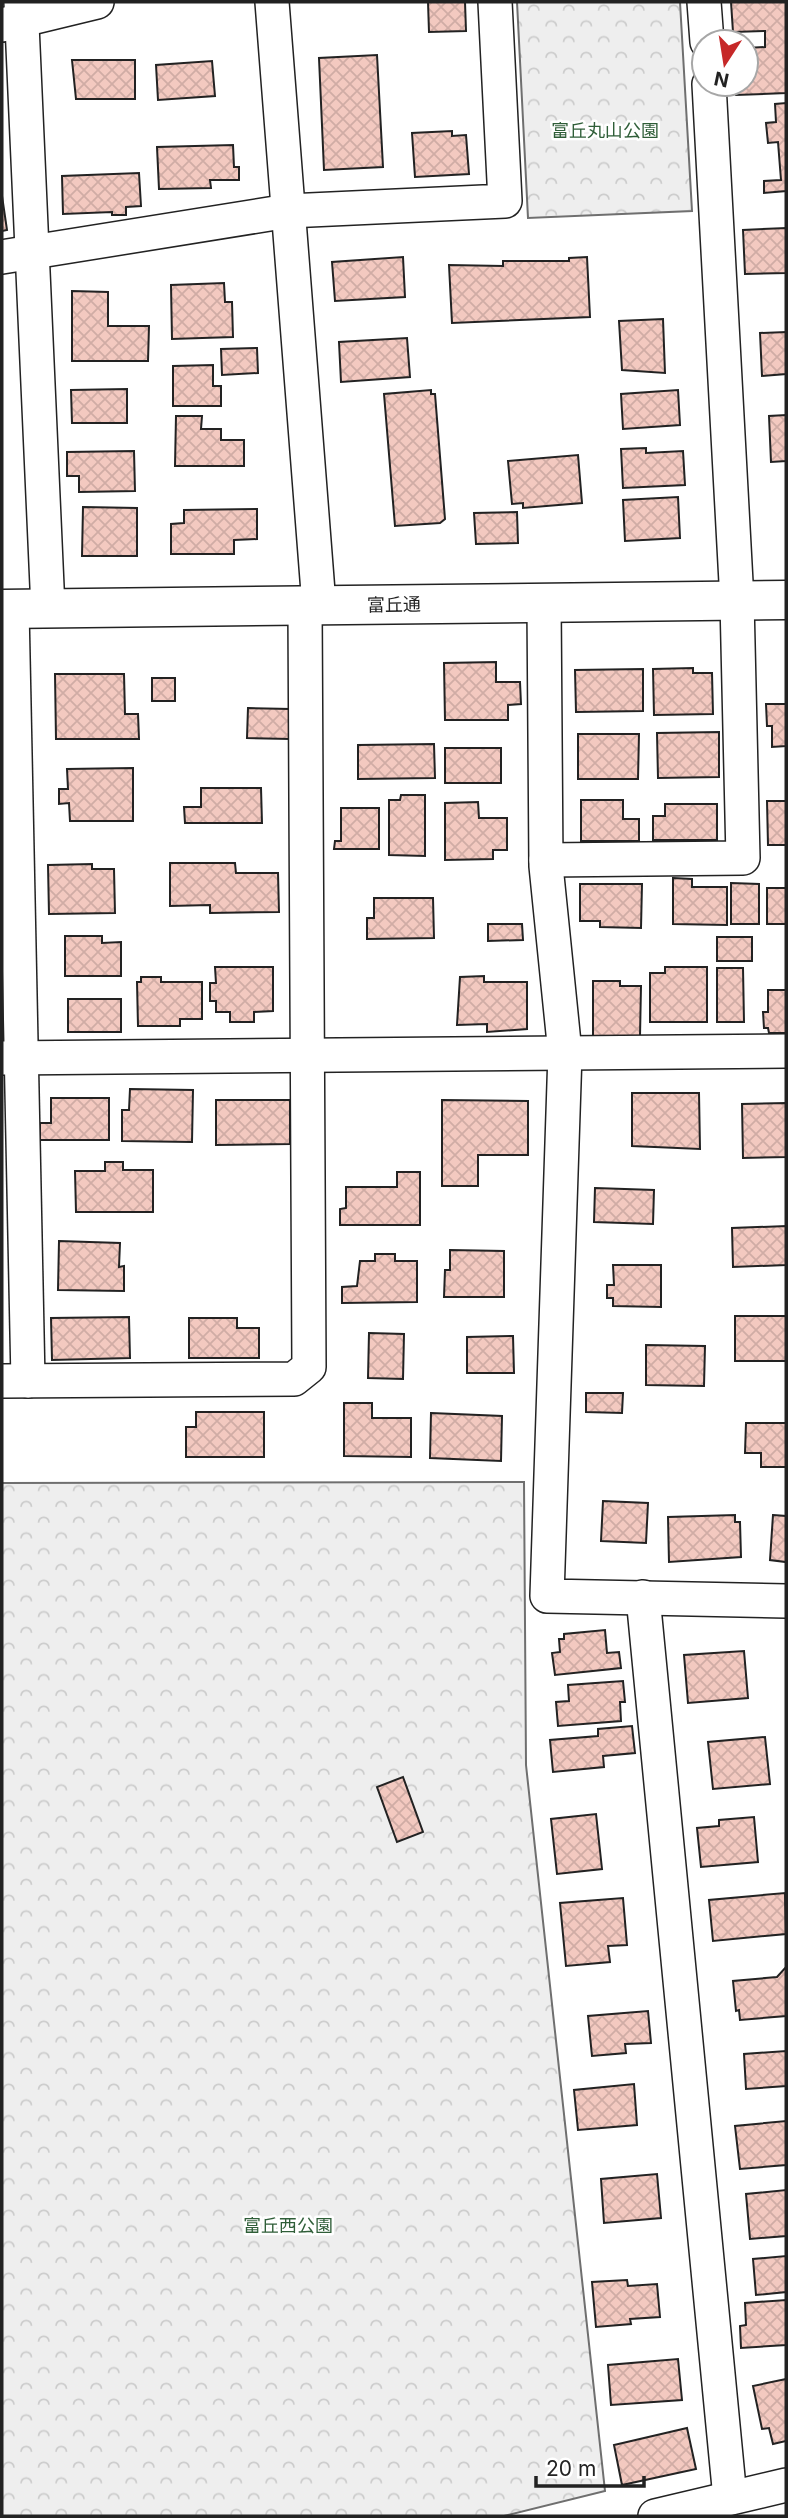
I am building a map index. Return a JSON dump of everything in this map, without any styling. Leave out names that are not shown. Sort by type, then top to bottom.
[{"type":"street","points":[[97,2],[15,15],[21,609],[12,1057],[15,1381],[294,1380],[309,1367],[312,606],[288,211],[272,2]]},
{"type":"street","points":[[17,254],[288,211],[505,201],[495,2]]},
{"type":"street","points":[[704,2],[706,28]]},
{"type":"street","points":[[546,860],[743,858],[737,601],[710,98]]},
{"type":"street","name":"富丘通","points":[[21,609],[786,600]]},
{"type":"street","points":[[544,603],[546,860],[565,1053],[547,1595],[786,1601]]},
{"type":"street","points":[[12,1057],[786,1051]]},
{"type":"street","points":[[643,1598],[730,2498]]},
{"type":"street","points":[[655,2516],[786,2485]]},
{"type":"green space","name":"富丘丸山公園","points":[[517,2],[680,2],[692,211],[528,218]]},
{"type":"green space","name":"富丘西公園","points":[[524,1482],[526,1765],[605,2491],[504,2516],[2,2516],[2,1483]]},
{"type":"building","points":[[428,2],[465,2],[466,31],[429,32]]},
{"type":"building","points":[[731,2],[786,2],[786,93],[760,94],[760,47],[765,47],[765,31],[760,31],[760,28],[733,28]]},
{"type":"building","points":[[377,55],[383,167],[324,170],[319,58]]},
{"type":"building","points":[[72,60],[135,60],[135,99],[76,99]]},
{"type":"building","points":[[212,61],[215,96],[158,100],[156,65]]},
{"type":"building","points":[[786,103],[786,191],[764,193],[764,181],[781,180],[778,142],[768,143],[766,123],[776,122],[775,104]]},
{"type":"building","points":[[452,131],[452,136],[466,135],[469,174],[415,177],[412,133]]},
{"type":"building","points":[[233,145],[234,167],[239,167],[239,180],[210,180],[211,188],[159,189],[157,147]]},
{"type":"building","points":[[139,173],[141,206],[126,207],[126,215],[112,215],[112,212],[63,214],[62,176]]},
{"type":"building","points":[[2,196],[7,230],[2,231]]},
{"type":"building","points":[[786,228],[786,273],[745,274],[743,230]]},
{"type":"building","points":[[403,257],[405,297],[335,301],[332,262]]},
{"type":"building","points":[[587,257],[590,317],[452,323],[449,265],[503,266],[503,261],[569,261],[569,258]]},
{"type":"building","points":[[224,283],[225,302],[232,302],[233,337],[172,339],[171,285]]},
{"type":"building","points":[[72,291],[108,292],[108,326],[149,326],[148,361],[72,361]]},
{"type":"building","points":[[663,319],[665,373],[622,370],[619,321]]},
{"type":"building","points":[[786,332],[786,374],[762,376],[760,333]]},
{"type":"building","points":[[407,338],[410,377],[341,382],[339,342]]},
{"type":"building","points":[[257,348],[258,373],[222,375],[221,349]]},
{"type":"building","points":[[213,365],[213,386],[221,386],[221,406],[173,406],[173,366]]},
{"type":"building","points":[[127,389],[127,423],[72,423],[71,390]]},
{"type":"building","points":[[431,390],[431,394],[435,394],[445,519],[440,523],[395,526],[384,394]]},
{"type":"building","points":[[678,390],[680,425],[623,429],[621,394]]},
{"type":"building","points":[[786,415],[786,461],[771,462],[769,416]]},
{"type":"building","points":[[176,416],[202,416],[201,429],[221,429],[221,440],[244,440],[244,466],[175,466]]},
{"type":"building","points":[[646,448],[646,453],[683,451],[685,485],[623,488],[621,449]]},
{"type":"building","points":[[134,451],[135,491],[79,492],[79,476],[67,476],[67,452]]},
{"type":"building","points":[[578,455],[582,503],[523,508],[523,503],[512,504],[508,461]]},
{"type":"building","points":[[678,497],[680,538],[625,541],[623,500]]},
{"type":"building","points":[[83,507],[137,508],[137,556],[82,556]]},
{"type":"building","points":[[257,509],[257,539],[234,540],[234,554],[171,554],[171,524],[184,523],[184,510]]},
{"type":"building","points":[[517,512],[518,543],[476,544],[474,513]]},
{"type":"building","points":[[496,662],[496,682],[520,682],[521,704],[508,705],[508,720],[445,720],[444,663]]},
{"type":"building","points":[[693,668],[693,673],[712,673],[713,714],[654,715],[653,669]]},
{"type":"building","points":[[643,669],[643,711],[576,712],[575,670]]},
{"type":"building","points":[[55,674],[124,674],[125,714],[138,714],[139,739],[56,739]]},
{"type":"building","points":[[152,678],[175,678],[175,701],[152,701]]},
{"type":"building","points":[[766,704],[786,704],[786,746],[772,747],[772,726],[767,726]]},
{"type":"building","points":[[248,708],[290,709],[290,739],[247,738]]},
{"type":"building","points":[[719,732],[719,777],[658,778],[657,733]]},
{"type":"building","points":[[578,734],[639,734],[638,779],[578,779]]},
{"type":"building","points":[[434,744],[435,778],[358,779],[358,745]]},
{"type":"building","points":[[445,748],[501,748],[501,783],[445,783]]},
{"type":"building","points":[[133,768],[133,821],[70,821],[69,803],[59,804],[59,789],[68,789],[67,769]]},
{"type":"building","points":[[201,788],[261,788],[262,823],[185,823],[184,807],[201,807]]},
{"type":"building","points":[[401,795],[425,795],[425,856],[389,855],[389,800],[400,800]]},
{"type":"building","points":[[581,800],[623,800],[623,819],[639,819],[639,841],[581,841]]},
{"type":"building","points":[[767,801],[786,801],[786,845],[768,845]]},
{"type":"building","points":[[478,802],[479,818],[507,818],[507,850],[493,850],[493,859],[445,860],[445,803]]},
{"type":"building","points":[[665,804],[717,804],[717,840],[653,840],[653,816],[665,816]]},
{"type":"building","points":[[341,808],[379,808],[379,849],[334,849],[335,841],[341,841]]},
{"type":"building","points":[[170,863],[235,863],[236,873],[278,873],[279,912],[210,913],[210,905],[170,906]]},
{"type":"building","points":[[92,864],[92,869],[114,869],[115,913],[49,914],[48,865]]},
{"type":"building","points":[[673,878],[692,879],[692,887],[727,887],[727,925],[673,924]]},
{"type":"building","points":[[731,883],[759,884],[759,924],[731,924]]},
{"type":"building","points":[[580,884],[642,884],[641,928],[600,927],[600,921],[580,921]]},
{"type":"building","points":[[767,888],[786,888],[786,924],[767,924]]},
{"type":"building","points":[[374,898],[433,898],[434,938],[367,939],[367,918],[374,918]]},
{"type":"building","points":[[488,924],[522,924],[523,940],[488,941]]},
{"type":"building","points":[[65,936],[102,936],[102,943],[121,942],[121,976],[65,976]]},
{"type":"building","points":[[717,937],[752,937],[752,961],[717,961]]},
{"type":"building","points":[[215,967],[273,967],[273,1011],[254,1012],[254,1022],[230,1022],[230,1012],[216,1012],[216,1001],[210,1001],[210,983],[216,983]]},
{"type":"building","points":[[665,967],[707,967],[707,1022],[650,1022],[650,973],[665,973]]},
{"type":"building","points":[[717,968],[743,968],[744,1022],[717,1022]]},
{"type":"building","points":[[484,976],[484,982],[527,982],[527,1029],[487,1032],[487,1024],[457,1025],[460,977]]},
{"type":"building","points":[[141,977],[161,977],[161,982],[202,982],[202,1019],[180,1019],[180,1026],[138,1026],[137,982],[141,982]]},
{"type":"building","points":[[593,981],[620,981],[620,986],[641,986],[640,1036],[593,1036]]},
{"type":"building","points":[[768,990],[786,990],[786,1033],[769,1033],[768,1028],[764,1028],[763,1012],[768,1012]]},
{"type":"building","points":[[68,999],[121,999],[121,1032],[68,1032]]},
{"type":"building","points":[[130,1089],[193,1090],[192,1142],[122,1141],[122,1110],[129,1110]]},
{"type":"building","points":[[632,1093],[699,1093],[700,1149],[632,1146]]},
{"type":"building","points":[[51,1098],[109,1098],[109,1140],[40,1140],[40,1123],[51,1123]]},
{"type":"building","points":[[216,1100],[290,1100],[290,1144],[216,1145]]},
{"type":"building","points":[[442,1100],[528,1101],[528,1155],[478,1155],[478,1186],[442,1186]]},
{"type":"building","points":[[786,1103],[786,1157],[743,1158],[742,1104]]},
{"type":"building","points":[[105,1162],[123,1162],[123,1170],[153,1170],[153,1212],[76,1212],[75,1171],[105,1171]]},
{"type":"building","points":[[397,1172],[420,1172],[420,1225],[340,1225],[340,1209],[346,1208],[346,1187],[397,1187]]},
{"type":"building","points":[[595,1188],[654,1190],[653,1224],[594,1222]]},
{"type":"building","points":[[786,1226],[786,1265],[733,1267],[732,1228]]},
{"type":"building","points":[[59,1241],[120,1243],[119,1267],[124,1266],[124,1291],[58,1290]]},
{"type":"building","points":[[450,1250],[504,1251],[504,1297],[444,1297],[445,1270],[450,1270]]},
{"type":"building","points":[[375,1254],[395,1254],[395,1261],[417,1261],[417,1302],[342,1303],[342,1287],[357,1286],[360,1261],[375,1261]]},
{"type":"building","points":[[613,1265],[661,1265],[661,1307],[613,1306],[613,1298],[607,1298],[607,1285],[614,1285]]},
{"type":"building","points":[[735,1316],[786,1316],[786,1361],[735,1361]]},
{"type":"building","points":[[129,1317],[130,1358],[52,1360],[51,1318]]},
{"type":"building","points":[[189,1318],[237,1318],[237,1328],[259,1328],[259,1358],[189,1358]]},
{"type":"building","points":[[369,1333],[404,1334],[403,1379],[368,1378]]},
{"type":"building","points":[[513,1336],[514,1373],[467,1373],[467,1337]]},
{"type":"building","points":[[646,1345],[705,1346],[704,1386],[646,1385]]},
{"type":"building","points":[[586,1393],[623,1393],[622,1413],[586,1412]]},
{"type":"building","points":[[344,1403],[372,1403],[372,1418],[411,1418],[411,1457],[344,1456]]},
{"type":"building","points":[[196,1412],[264,1412],[264,1457],[186,1457],[186,1427],[196,1427]]},
{"type":"building","points":[[431,1413],[502,1416],[501,1461],[430,1458]]},
{"type":"building","points":[[746,1423],[786,1423],[786,1467],[761,1467],[761,1453],[745,1453]]},
{"type":"building","points":[[603,1501],[648,1503],[646,1543],[601,1541]]},
{"type":"building","points":[[735,1515],[735,1522],[740,1522],[741,1557],[669,1562],[668,1517]]},
{"type":"building","points":[[773,1515],[786,1516],[786,1562],[770,1560]]},
{"type":"building","points":[[605,1630],[607,1653],[619,1652],[621,1668],[555,1675],[552,1653],[560,1652],[559,1639],[564,1639],[564,1634]]},
{"type":"building","points":[[744,1651],[748,1698],[688,1703],[684,1655]]},
{"type":"building","points":[[623,1681],[625,1702],[620,1702],[621,1721],[558,1726],[556,1702],[569,1701],[568,1685]]},
{"type":"building","points":[[632,1726],[635,1753],[603,1756],[604,1767],[553,1772],[550,1740],[598,1736],[598,1729]]},
{"type":"building","points":[[765,1737],[770,1784],[713,1789],[708,1742]]},
{"type":"building","points":[[403,1777],[423,1832],[397,1842],[377,1787]]},
{"type":"building","points":[[596,1814],[602,1869],[557,1874],[551,1819]]},
{"type":"building","points":[[754,1817],[758,1862],[701,1867],[697,1828],[719,1826],[719,1820]]},
{"type":"building","points":[[785,1893],[786,1934],[713,1941],[709,1900]]},
{"type":"building","points":[[623,1898],[627,1945],[608,1946],[610,1962],[566,1966],[560,1903]]},
{"type":"building","points":[[786,1967],[786,2016],[740,2020],[739,2010],[736,2011],[733,1981],[777,1977]]},
{"type":"building","points":[[648,2011],[651,2043],[625,2044],[626,2053],[592,2056],[588,2016]]},
{"type":"building","points":[[786,2051],[786,2086],[746,2089],[744,2054]]},
{"type":"building","points":[[634,2084],[637,2125],[578,2130],[574,2090]]},
{"type":"building","points":[[786,2121],[786,2165],[740,2169],[735,2126]]},
{"type":"building","points":[[657,2174],[661,2218],[604,2223],[601,2179]]},
{"type":"building","points":[[786,2190],[786,2236],[750,2239],[746,2194]]},
{"type":"building","points":[[786,2256],[786,2292],[756,2295],[753,2259]]},
{"type":"building","points":[[627,2280],[628,2286],[657,2284],[660,2317],[630,2319],[631,2324],[596,2327],[592,2282]]},
{"type":"building","points":[[786,2300],[786,2345],[741,2348],[740,2326],[746,2325],[745,2303]]},
{"type":"building","points":[[678,2359],[682,2400],[611,2405],[608,2365]]},
{"type":"building","points":[[786,2379],[786,2441],[773,2444],[769,2428],[762,2429],[753,2386]]},
{"type":"building","points":[[687,2428],[696,2469],[622,2485],[614,2445]]}]
